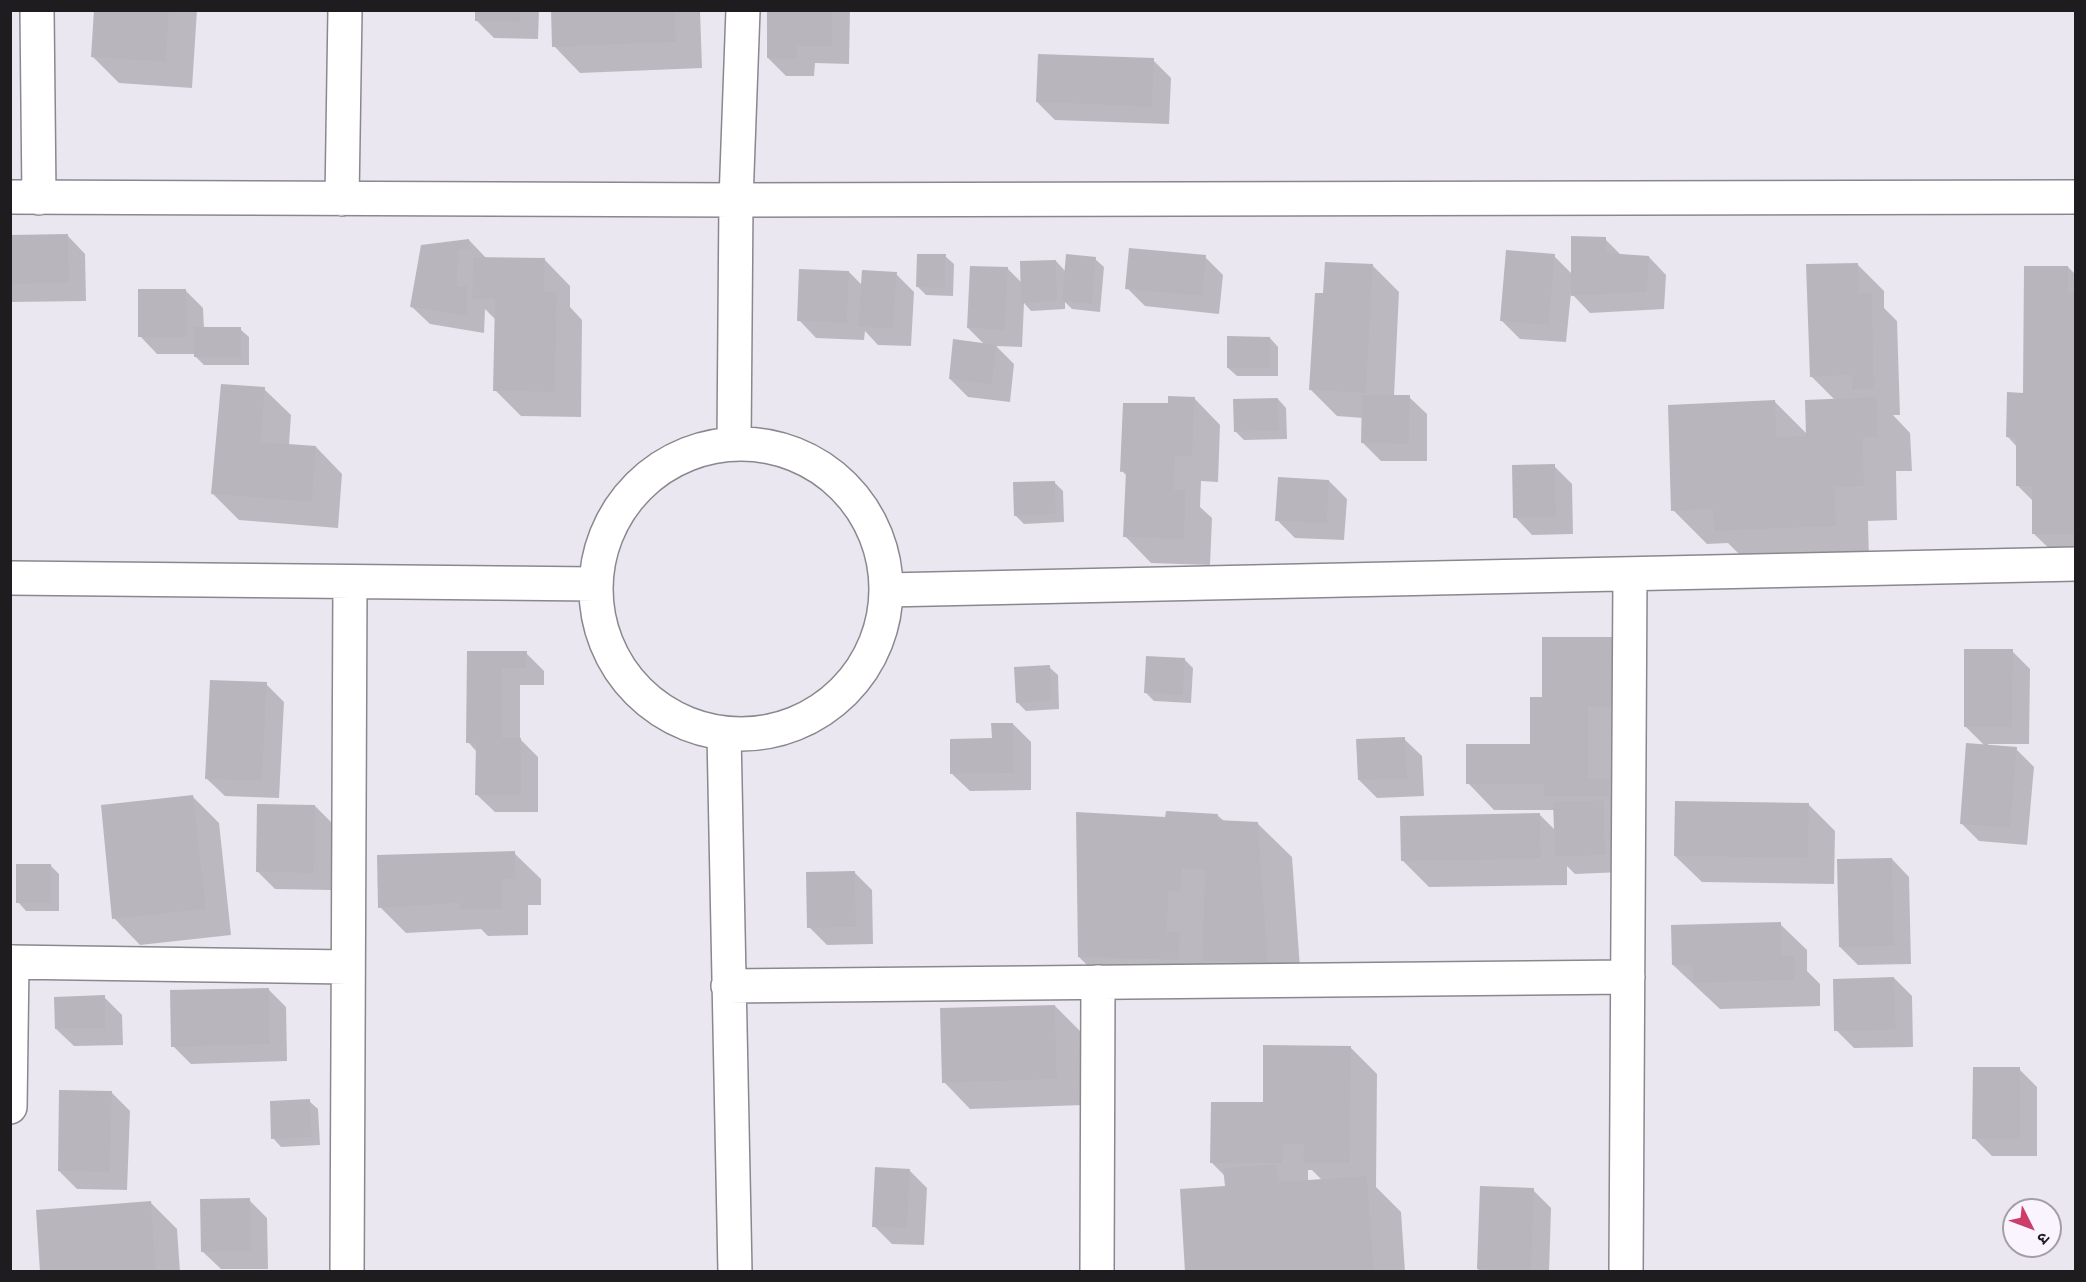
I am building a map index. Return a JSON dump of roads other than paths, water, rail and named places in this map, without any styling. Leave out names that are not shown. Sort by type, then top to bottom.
[{"type":"street","points":[[37,10],[25,197],[736,200],[2076,197]]},
{"type":"street","points":[[342,199],[345,10]]},
{"type":"street","points":[[734,444],[736,200],[743,10]]},
{"type":"street","points":[[734,444],[781,449],[824,469],[857,501],[880,543],[887,590],[878,638],[854,680],[818,713],[772,732],[724,734],[682,723],[645,700],[617,667],[600,628],[595,584],[601,549],[615,516],[638,487],[666,464],[699,450],[734,444]]},
{"type":"street","points":[[887,590],[2076,564]]},
{"type":"street","points":[[1626,1272],[1630,574]]},
{"type":"street","points":[[10,578],[595,584]]},
{"type":"street","points":[[347,1272],[350,582]]},
{"type":"street","points":[[724,734],[735,1272]]},
{"type":"street","points":[[10,1107],[11,962],[348,967]]},
{"type":"street","points":[[728,986],[1628,978]]},
{"type":"street","points":[[1097,1272],[1098,982]]}]
